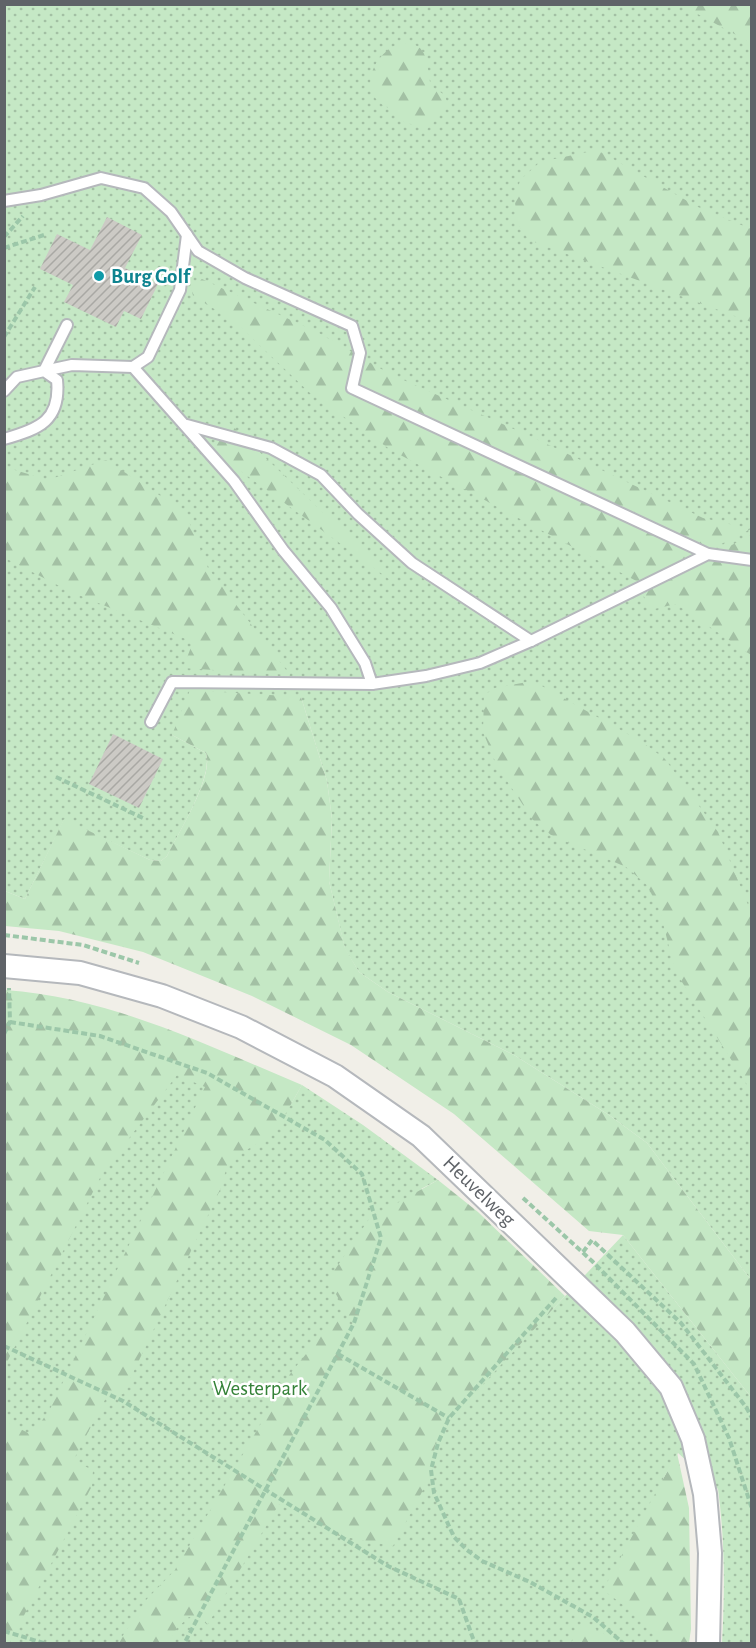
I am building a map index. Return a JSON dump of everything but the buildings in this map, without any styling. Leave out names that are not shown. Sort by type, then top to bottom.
[{"type":"street","name":"Heuvelweg","points":[[7,966],[80,973],[162,996],[241,1027],[335,1076],[421,1136],[625,1332],[671,1387],[693,1439],[705,1494],[711,1552],[708,1644]]},
{"type":"lane","points":[[4,201],[41,195],[101,178],[144,188],[171,212],[198,251],[245,278],[352,326],[360,353],[352,388],[708,554],[752,560]]},
{"type":"lane","points":[[4,392],[17,377],[72,365],[133,367],[148,357],[180,290],[187,236]]},
{"type":"lane","points":[[44,371],[67,325]]},
{"type":"lane","points":[[133,367],[187,425],[234,481],[283,550],[331,608],[365,663],[372,684]]},
{"type":"lane","points":[[4,439],[21,435],[51,418],[59,401],[57,380],[44,371]]},
{"type":"lane","points":[[187,425],[271,448],[321,475],[357,514],[411,563],[531,642]]},
{"type":"lane","points":[[150,722],[172,682],[372,684],[426,676],[480,663],[531,642],[708,554]]},
{"type":"path","points":[[4,248],[44,235]]},
{"type":"path","points":[[4,338],[35,287]]},
{"type":"path","points":[[56,777],[145,819]]},
{"type":"path","points":[[4,1034],[10,1022],[7,966]]},
{"type":"path","points":[[10,1022],[100,1036],[207,1073],[325,1140],[362,1174],[381,1238],[354,1323],[184,1644]]},
{"type":"path","points":[[624,1644],[593,1617],[530,1582],[482,1561],[454,1537],[434,1493],[431,1470],[438,1443],[449,1418],[537,1317],[592,1261],[583,1252],[592,1240],[681,1323],[752,1418]]},
{"type":"path","points":[[4,1346],[123,1401],[388,1566],[459,1599],[475,1644]]},
{"type":"path","points":[[338,1354],[449,1418]]},
{"type":"path","points":[[4,1631],[47,1644]]},
{"type":"green space","points":[[5,5],[751,5],[751,1280],[647,1143],[609,1115],[514,1055],[388,992],[359,972],[345,949],[329,881],[332,819],[327,781],[301,697],[172,735],[206,753],[207,764],[194,805],[167,856],[161,861],[150,860],[64,820],[25,899],[5,891]]},
{"type":"green space","points":[[681,5],[751,5],[751,43]]},
{"type":"green space","points":[[402,43],[418,46],[422,51],[427,63],[431,86],[443,94],[446,100],[447,108],[427,129],[404,122],[398,113],[379,102],[373,94],[371,76],[374,67],[386,52]]},
{"type":"green space","points":[[597,150],[698,207],[751,229],[751,322],[529,240],[517,223],[515,202],[520,180],[540,162]]},
{"type":"green space","points":[[202,279],[317,332],[390,374],[534,438],[703,518],[751,529],[642,584],[391,450],[310,393],[234,321],[193,296],[191,286]]},
{"type":"green space","points":[[223,417],[404,590],[213,451]]},
{"type":"green space","points":[[106,460],[185,512],[208,568],[290,675],[183,668],[193,642],[69,591],[5,558],[5,467],[48,480]]},
{"type":"green space","points":[[751,535],[751,655],[676,604],[650,610],[642,592]]},
{"type":"green space","points":[[533,681],[642,742],[665,759],[718,832],[751,912],[751,1091],[675,971],[660,911],[647,885],[626,867],[551,835],[533,820],[497,766],[483,732],[484,695],[495,688]]},
{"type":"green space","points":[[190,690],[301,697],[327,781],[332,819],[329,881],[345,948],[359,972],[388,992],[514,1055],[609,1115],[647,1143],[751,1280],[751,1397],[623,1235],[589,1231],[454,1114],[351,1045],[252,996],[143,952],[59,931],[5,926],[5,891],[25,899],[64,819],[150,860],[161,861],[167,856],[200,790],[207,763],[206,753],[172,735]]},
{"type":"green space","points":[[5,990],[44,994],[120,1013],[194,1039],[302,1085],[274,1134],[229,1160],[220,1190],[123,1394],[107,1396],[73,1461],[93,1470],[92,1486],[9,1644],[4,1643],[5,1421],[32,1435],[50,1409],[205,1087],[177,1075],[102,1174],[5,1366]]},
{"type":"green space","name":"Westerpark","points":[[5,999],[291,1104],[302,1085],[363,1125],[438,1180],[421,1189],[550,1312],[623,1235],[751,1397],[751,1643],[722,1643],[724,1566],[718,1489],[678,1453],[663,1479],[673,1643],[5,1643]]},
{"type":"green space","points":[[438,1180],[478,1212],[565,1296],[437,1434],[430,1477],[393,1546],[335,1535],[279,1504],[208,1624],[189,1617],[177,1628],[169,1643],[118,1643],[146,1600],[175,1570],[290,1374],[334,1319],[355,1328],[328,1280],[369,1219]]},
{"type":"green space","points":[[677,1453],[689,1508],[691,1629],[689,1643],[662,1643],[626,1607],[603,1590]]},
{"type":"green space","points":[[582,1622],[610,1637],[616,1643],[571,1643]]},
{"type":"place","name":"Burg Golf","points":[[99,276]]}]
